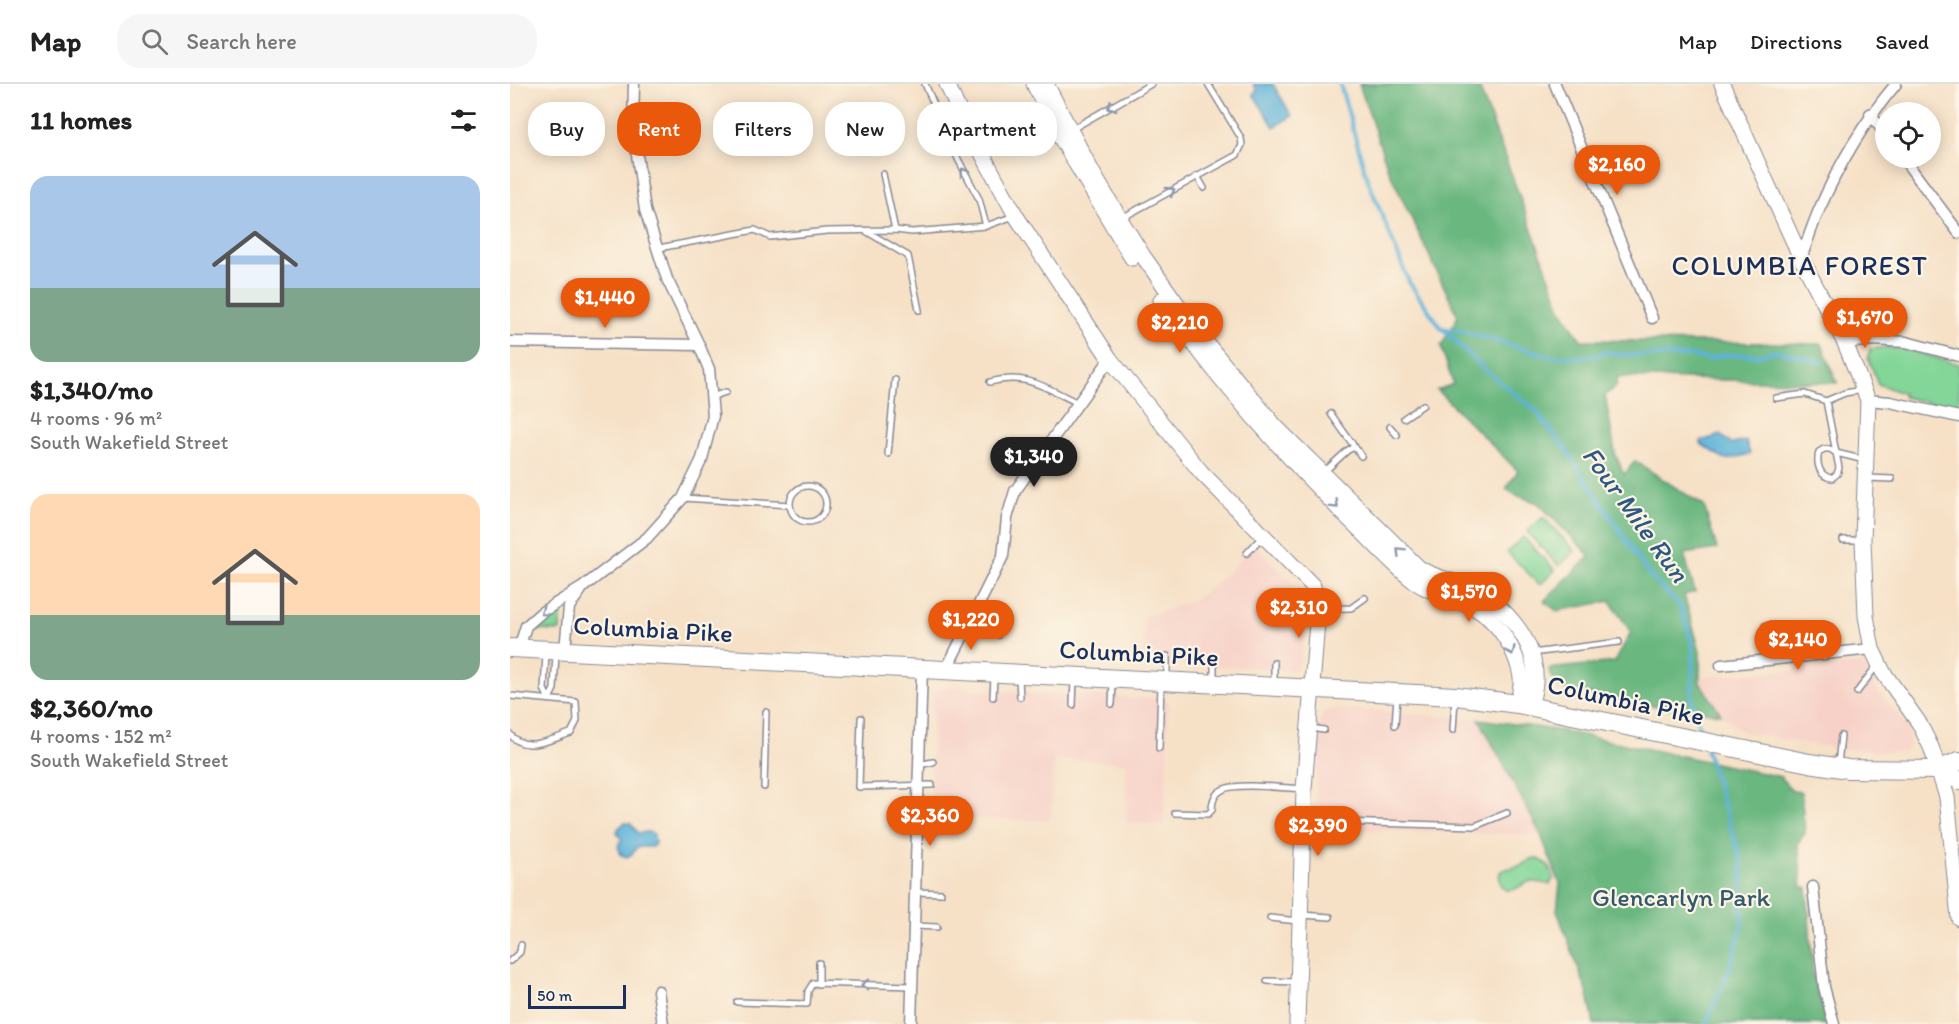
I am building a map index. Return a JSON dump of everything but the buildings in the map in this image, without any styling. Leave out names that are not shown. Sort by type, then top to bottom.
[{"type":"main road","name":"Columbia Pike","points":[[514,648],[1456,696],[1524,705],[1838,768],[1938,770],[1959,761]]},
{"type":"main road","name":"Columbia Pike","points":[[1938,770],[1959,780]]},
{"type":"street","points":[[514,648],[526,626],[542,612],[583,587],[647,538],[683,498],[702,459],[713,416],[709,369],[667,279],[645,210],[633,127],[634,84]]},
{"type":"street","points":[[946,84],[1016,216],[1110,358],[1201,472],[1313,586],[1318,609],[1304,789],[1297,1024]]},
{"type":"street","points":[[1034,84],[1115,222],[1203,340],[1317,478],[1411,579],[1480,610],[1504,636],[1519,669],[1524,705]]},
{"type":"street","points":[[1046,84],[1064,133]]},
{"type":"street","points":[[1555,84],[1652,318]]},
{"type":"street","points":[[1722,84],[1801,258],[1845,343],[1865,395],[1863,540],[1866,616],[1875,656],[1919,723],[1947,797],[1959,918]]},
{"type":"street","points":[[1801,258],[1817,213],[1836,173],[1870,114],[1896,84]]},
{"type":"street","points":[[1870,114],[1875,121]]},
{"type":"street","points":[[1910,168],[1959,233]]},
{"type":"street","points":[[1845,343],[1873,340],[1906,342],[1959,356]]},
{"type":"street","points":[[510,342],[699,345]]},
{"type":"street","points":[[946,670],[1003,556],[1007,518],[1015,491],[1110,358]]},
{"type":"street","points":[[1865,395],[1959,417]]},
{"type":"street","points":[[1317,478],[1419,568],[1438,578],[1468,587],[1503,610],[1518,628],[1531,653],[1535,682],[1524,705]]},
{"type":"street","points":[[556,650],[569,607],[583,587]]},
{"type":"street","points":[[1721,665],[1770,660],[1875,656]]},
{"type":"street","points":[[911,1024],[922,668]]},
{"type":"street","points":[[1813,887],[1824,987],[1834,1024]]},
{"type":"street","points":[[658,991],[663,1024]]},
{"type":"lane","points":[[925,84],[957,159],[979,199],[986,226]]},
{"type":"lane","points":[[1134,84],[1138,91]]},
{"type":"lane","points":[[1064,133],[1151,84]]},
{"type":"lane","points":[[1115,222],[1237,155],[1242,145],[1241,138],[1208,84]]},
{"type":"lane","points":[[883,174],[895,230]]},
{"type":"lane","points":[[1197,176],[1204,189]]},
{"type":"lane","points":[[659,248],[755,230],[770,237],[827,231],[912,232],[986,226],[1016,216]]},
{"type":"lane","points":[[864,230],[908,256],[919,310]]},
{"type":"lane","points":[[990,382],[1007,378],[1028,380],[1078,403]]},
{"type":"lane","points":[[888,454],[895,380]]},
{"type":"lane","points":[[711,397],[726,392]]},
{"type":"lane","points":[[1776,398],[1805,394],[1826,401],[1845,393],[1865,395]]},
{"type":"lane","points":[[1826,401],[1836,453],[1839,468],[1837,474],[1832,478],[1821,473],[1817,458],[1819,452],[1824,449],[1830,449],[1836,453],[1865,460]]},
{"type":"lane","points":[[1404,418],[1423,405]]},
{"type":"lane","points":[[1331,414],[1361,456]]},
{"type":"lane","points":[[1390,427],[1397,435]]},
{"type":"lane","points":[[1317,478],[1348,450],[1355,447]]},
{"type":"lane","points":[[1865,478],[1892,479]]},
{"type":"lane","points":[[805,486],[821,491],[826,501],[823,513],[813,521],[807,522],[796,517],[790,505],[795,491],[805,486]]},
{"type":"lane","points":[[683,498],[790,505]]},
{"type":"lane","points":[[1247,553],[1264,535]]},
{"type":"lane","points":[[1843,540],[1863,540]]},
{"type":"lane","points":[[1318,609],[1351,608],[1365,598]]},
{"type":"lane","points":[[971,620],[998,635]]},
{"type":"lane","points":[[1765,626],[1770,660]]},
{"type":"lane","points":[[1531,653],[1619,642]]},
{"type":"lane","points":[[549,699],[544,688],[556,650]]},
{"type":"lane","points":[[549,699],[554,689],[556,650]]},
{"type":"lane","points":[[1159,748],[1167,656]]},
{"type":"lane","points":[[1857,692],[1875,656]]},
{"type":"lane","points":[[1214,660],[1214,682]]},
{"type":"lane","points":[[1274,663],[1274,686]]},
{"type":"lane","points":[[993,697],[995,672]]},
{"type":"lane","points":[[1019,673],[1020,697]]},
{"type":"lane","points":[[1073,705],[1074,676]]},
{"type":"lane","points":[[1112,704],[1113,678]]},
{"type":"lane","points":[[1395,725],[1398,693]]},
{"type":"lane","points":[[510,696],[576,702],[577,722],[571,733],[529,746],[515,741],[510,734]]},
{"type":"lane","points":[[1453,730],[1456,696]]},
{"type":"lane","points":[[764,788],[766,712]]},
{"type":"lane","points":[[861,718],[859,787],[932,785]]},
{"type":"lane","points":[[1308,728],[1324,730]]},
{"type":"lane","points":[[1838,768],[1841,736]]},
{"type":"lane","points":[[918,765],[933,762]]},
{"type":"lane","points":[[1175,813],[1208,814],[1212,810],[1213,799],[1220,790],[1231,786],[1304,789]]},
{"type":"lane","points":[[917,812],[932,814]]},
{"type":"lane","points":[[1303,821],[1475,826],[1507,813]]},
{"type":"lane","points":[[916,825],[949,826]]},
{"type":"lane","points":[[914,892],[941,893]]},
{"type":"lane","points":[[1270,918],[1330,917]]},
{"type":"lane","points":[[913,926],[937,927]]},
{"type":"lane","points":[[510,962],[520,952],[521,945]]},
{"type":"lane","points":[[819,963],[819,984]]},
{"type":"lane","points":[[1267,981],[1298,982]]},
{"type":"lane","points":[[737,1002],[807,1004],[808,991],[813,983],[911,986]]},
{"type":"shaded area","points":[[1254,545],[1298,588],[1304,601],[1302,656],[1299,667],[1292,670],[1144,662],[1144,617],[1193,601],[1230,570]]},
{"type":"shaded area","points":[[1863,664],[1878,691],[1904,721],[1910,746],[1905,751],[1839,749],[1743,732],[1721,714],[1700,683],[1700,677]]},
{"type":"shaded area","points":[[958,687],[975,690],[1160,699],[1169,702],[1164,825],[1126,823],[1127,763],[1054,759],[1051,821],[930,817],[933,694],[939,688]]},
{"type":"shaded area","points":[[1335,708],[1479,719],[1541,835],[1319,829],[1316,807],[1318,736],[1321,714]]},
{"type":"green space","points":[[1359,84],[1478,84],[1562,311],[1581,340],[1822,344],[1837,383],[1618,377],[1616,387],[1605,395],[1615,453],[1624,475],[1635,461],[1704,506],[1717,549],[1684,554],[1695,592],[1684,595],[1700,651],[1700,683],[1721,714],[1655,706],[1563,689],[1551,676],[1549,669],[1615,662],[1631,632],[1610,601],[1557,611],[1544,601],[1590,556],[1538,503],[1506,489],[1518,471],[1437,390],[1453,384],[1441,346],[1458,316],[1388,169]]},
{"type":"green space","points":[[1888,347],[1959,364],[1959,409],[1904,397],[1902,393],[1878,384],[1868,358],[1870,349]]},
{"type":"green space","points":[[1543,517],[1575,551],[1559,566],[1527,532]]},
{"type":"green space","points":[[1523,537],[1555,570],[1540,585],[1507,552]]},
{"type":"green space","points":[[556,611],[561,615],[560,631],[536,630],[537,627]]},
{"type":"green space","name":"Glencarlyn Park","points":[[1479,719],[1563,731],[1781,777],[1792,791],[1801,792],[1805,833],[1798,843],[1802,888],[1807,888],[1813,974],[1827,1024],[1594,1024],[1588,994],[1557,911],[1560,884],[1541,835]]},
{"type":"green space","points":[[1535,858],[1550,868],[1553,879],[1550,884],[1529,882],[1512,890],[1502,886],[1500,872]]},
{"type":"water","points":[[1253,84],[1273,84],[1292,116],[1274,127],[1253,94],[1257,91]]},
{"type":"water","points":[[1720,435],[1732,444],[1746,441],[1750,454],[1726,460],[1701,444],[1701,441]]},
{"type":"water","points":[[624,823],[630,823],[638,833],[654,834],[655,844],[652,847],[637,847],[627,857],[621,855],[618,846],[622,839],[617,833]]},
{"type":"waterway","name":"Four Mile Run","points":[[1340,84],[1367,178],[1409,282],[1441,328],[1483,368],[1535,410],[1567,451],[1650,576],[1680,606],[1693,645],[1692,703],[1702,736]]},
{"type":"waterway","points":[[1441,328],[1465,332],[1549,356],[1596,356],[1607,352],[1620,355],[1692,356],[1709,359],[1725,355],[1758,355],[1778,351],[1822,362]]},
{"type":"waterway","name":"Four Mile Run","points":[[1706,749],[1742,863],[1742,926],[1728,973],[1706,1024]]},
{"type":"district","name":"COLUMBIA FOREST","points":[[1800,265]]}]
